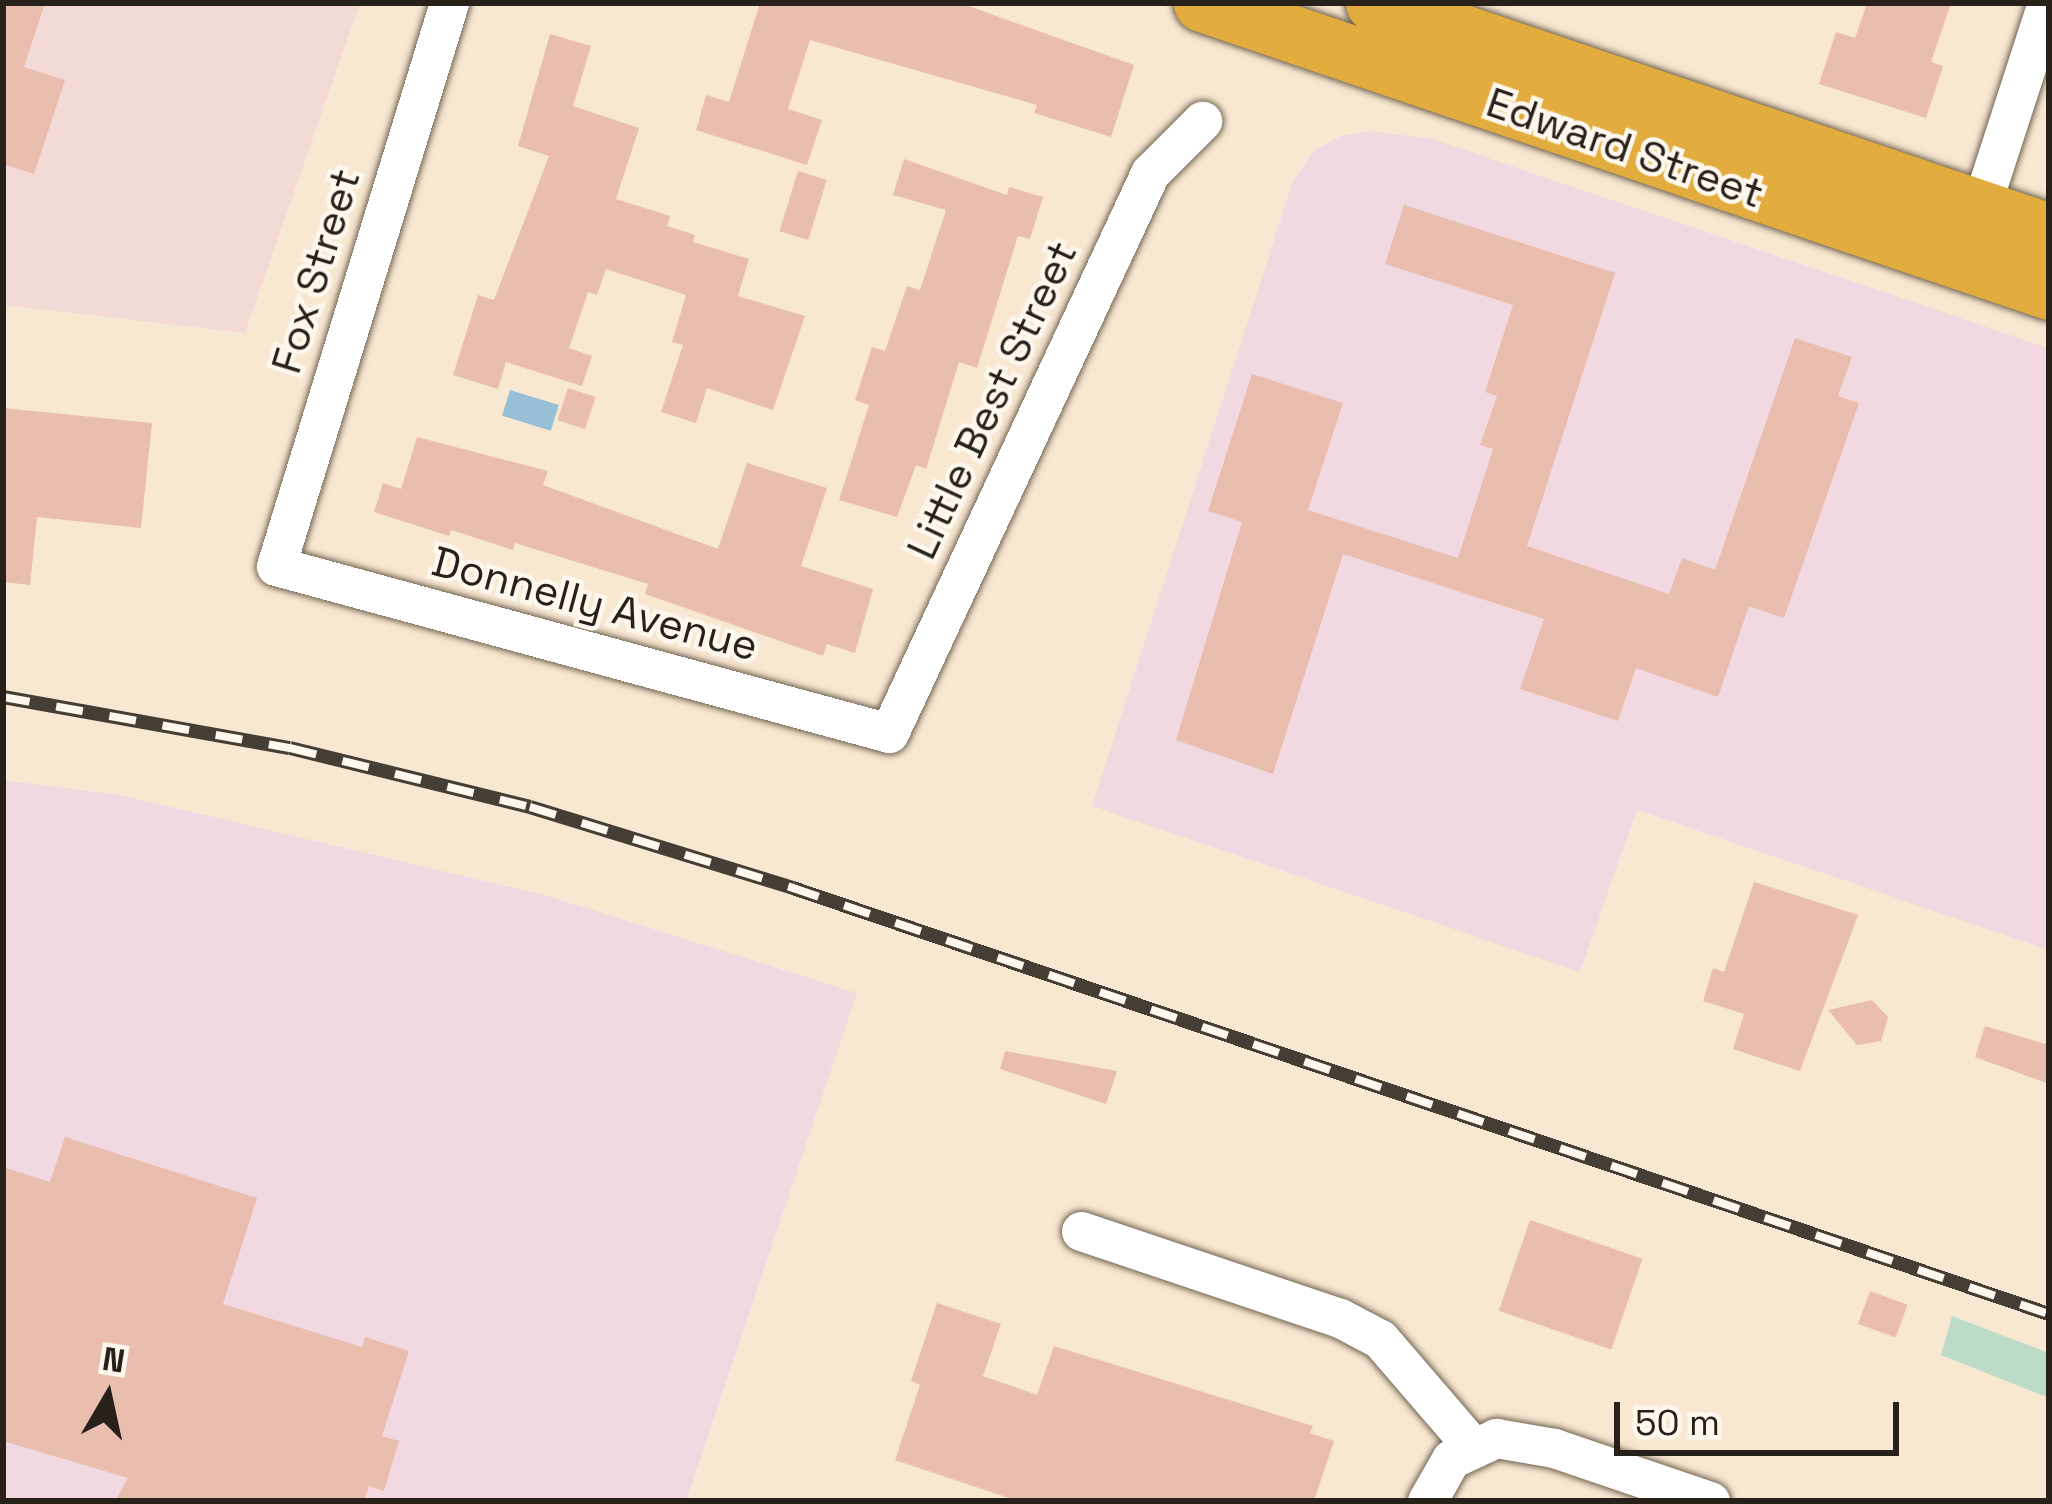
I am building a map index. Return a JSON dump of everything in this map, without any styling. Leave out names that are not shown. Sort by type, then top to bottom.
[{"type":"highway","name":"Edward Street","points":[[1374,3],[1980,209],[2045,216]]},
{"type":"highway","name":"Edward Street","points":[[1248,11],[2049,291]]},
{"type":"street","name":"Fox Street","points":[[276,566],[449,3]]},
{"type":"street","points":[[1980,209],[2047,3]]},
{"type":"street","name":"Little Best Street","points":[[890,733],[1150,173],[1202,121]]},
{"type":"street","name":"Donnelly Avenue","points":[[276,566],[890,733]]},
{"type":"street","points":[[1082,1231],[1340,1318],[1380,1340],[1472,1446]]},
{"type":"street","points":[[1427,1501],[1451,1459],[1496,1438],[1527,1441],[1710,1501]]},
{"type":"shaded area","points":[[3,3],[360,3],[245,333],[3,305]]},
{"type":"shaded area","points":[[1370,131],[1432,139],[2049,348],[2049,950],[1637,810],[1580,972],[1092,806],[1293,181],[1314,150],[1341,136]]},
{"type":"shaded area","points":[[3,780],[120,795],[548,896],[857,993],[686,1501],[3,1501]]},
{"type":"green space","points":[[1952,1316],[2049,1353],[2049,1398],[1941,1355]]},
{"type":"water","points":[[510,390],[559,405],[551,431],[502,416]]},
{"type":"building","points":[[3,3],[45,3],[24,67],[65,80],[34,174],[3,164]]},
{"type":"building","points":[[760,3],[960,3],[1134,65],[1111,137],[1034,113],[1037,105],[810,40],[788,109],[822,120],[807,165],[696,130],[706,95],[729,102]]},
{"type":"building","points":[[1867,3],[1951,3],[1931,62],[1943,66],[1926,118],[1819,84],[1836,32],[1855,38]]},
{"type":"building","points":[[550,34],[591,46],[573,106],[639,128],[616,199],[670,216],[667,226],[695,235],[693,242],[749,259],[738,296],[805,316],[773,410],[707,388],[696,423],[661,412],[683,345],[672,342],[686,295],[606,269],[597,295],[588,292],[569,348],[592,356],[582,386],[506,362],[498,389],[453,375],[478,295],[494,300],[549,156],[518,146]]},
{"type":"building","points":[[904,159],[1007,195],[1009,187],[1043,197],[1030,239],[1018,236],[977,368],[959,362],[926,469],[916,465],[897,517],[839,500],[869,405],[855,400],[872,347],[885,351],[907,286],[920,290],[946,210],[893,195]]},
{"type":"building","points":[[798,171],[827,180],[808,240],[780,231]]},
{"type":"building","points":[[1404,205],[1615,273],[1527,546],[1669,594],[1682,558],[1715,570],[1795,338],[1852,357],[1838,396],[1859,403],[1784,618],[1749,606],[1718,697],[1636,668],[1618,721],[1520,689],[1544,619],[1343,554],[1273,774],[1176,740],[1242,522],[1208,511],[1252,374],[1343,403],[1308,510],[1458,558],[1493,449],[1480,445],[1497,396],[1485,392],[1513,305],[1385,264]]},
{"type":"building","points":[[568,388],[596,397],[585,429],[557,420]]},
{"type":"building","points":[[3,408],[152,423],[141,528],[37,517],[30,585],[3,582]]},
{"type":"building","points":[[417,437],[548,471],[543,485],[718,549],[747,463],[827,488],[801,566],[873,589],[855,653],[827,644],[823,656],[645,594],[648,584],[515,543],[513,550],[451,530],[449,536],[374,512],[383,483],[401,489]]},
{"type":"building","points":[[1754,882],[1858,915],[1800,1071],[1733,1049],[1744,1014],[1703,1001],[1713,968],[1724,972]]},
{"type":"building","points":[[1872,1000],[1888,1017],[1881,1041],[1857,1045],[1828,1010]]},
{"type":"building","points":[[1985,1026],[2049,1045],[2049,1084],[1975,1057]]},
{"type":"building","points":[[1005,1051],[1117,1071],[1106,1104],[1000,1069]]},
{"type":"building","points":[[65,1137],[257,1198],[223,1304],[362,1347],[365,1337],[409,1351],[382,1436],[399,1441],[384,1491],[369,1486],[364,1501],[115,1501],[128,1478],[3,1441],[3,1167],[50,1182]]},
{"type":"building","points":[[1530,1220],[1643,1259],[1611,1350],[1499,1311]]},
{"type":"building","points":[[1870,1291],[1908,1305],[1896,1338],[1858,1324]]},
{"type":"building","points":[[937,1303],[1001,1324],[983,1376],[1037,1395],[1054,1346],[1313,1426],[1310,1433],[1334,1441],[1314,1501],[1018,1501],[895,1460],[920,1385],[911,1381]]},
{"type":"railway","points":[[3,697],[290,748],[530,807],[793,888],[2049,1314]]}]
